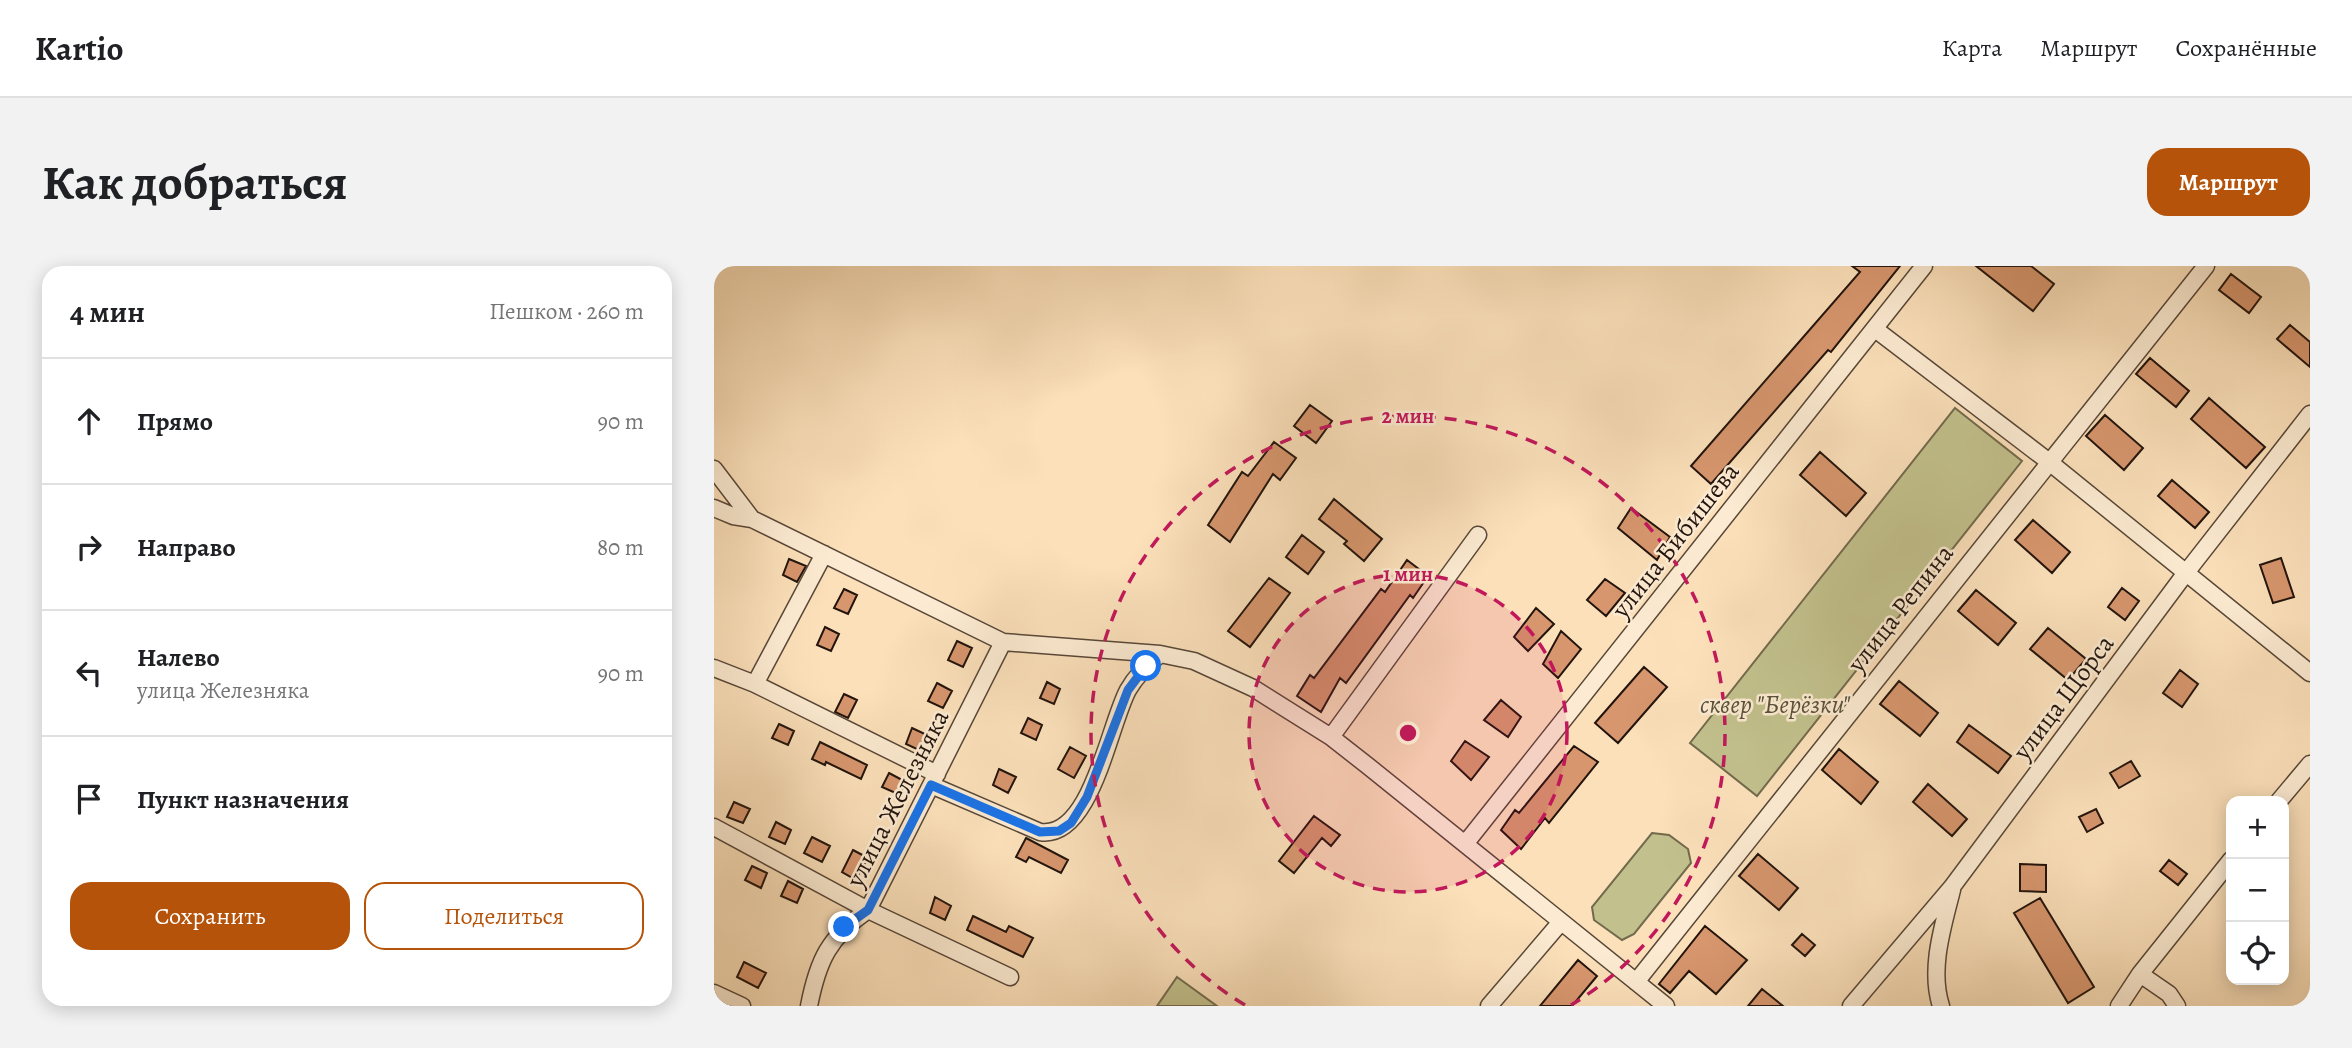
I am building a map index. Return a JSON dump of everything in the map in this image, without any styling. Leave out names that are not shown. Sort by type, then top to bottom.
[{"type":"street","name":"улица Бибишева","points":[[1465,844],[1923,266]]},
{"type":"street","name":"улица Репина","points":[[1636,982],[2048,461],[2206,266]]},
{"type":"street","points":[[1875,329],[2048,461],[2310,673]]},
{"type":"street","name":"улица Щорса","points":[[1851,1006],[1952,887],[2185,574],[2310,414]]},
{"type":"street","points":[[714,469],[751,519]]},
{"type":"street","points":[[714,508],[733,516],[751,519],[1003,642],[1160,654],[1195,662],[1253,688],[1331,737],[1666,1006]]},
{"type":"street","points":[[1331,737],[1479,535]]},
{"type":"street","points":[[755,684],[824,554]]},
{"type":"street","name":"улица Железняка","points":[[809,1006],[819,967],[830,944],[844,927],[868,910],[1003,642]]},
{"type":"street","points":[[714,668],[755,684],[934,780],[1040,832],[1059,831],[1071,823],[1087,797],[1128,690],[1146,666],[1160,654]]},
{"type":"street","points":[[2283,796],[2310,764]]},
{"type":"street","points":[[714,827],[868,910],[1010,977]]},
{"type":"street","points":[[2119,1006],[2140,974],[2226,866]]},
{"type":"street","points":[[1941,1006],[1937,994],[1939,944],[1952,887]]},
{"type":"street","points":[[1489,1006],[1560,923]]},
{"type":"street","points":[[2140,974],[2169,994],[2177,1006]]},
{"type":"street","points":[[714,993],[742,1006]]},
{"type":"green space","name":"сквер \"Берёзки\"","points":[[1955,408],[2022,461],[1757,796],[1690,743]]},
{"type":"green space","points":[[1652,833],[1669,835],[1688,849],[1691,863],[1634,934],[1622,940],[1594,920],[1592,907]]},
{"type":"green space","points":[[1177,977],[1217,1006],[1157,1006]]},
{"type":"building","points":[[1852,266],[1900,266],[1831,352],[1828,350],[1711,484],[1691,466],[1860,272]]},
{"type":"building","points":[[1976,266],[2031,266],[2054,284],[2033,311]]},
{"type":"building","points":[[2231,274],[2261,297],[2249,313],[2219,290]]},
{"type":"building","points":[[2290,325],[2310,342],[2310,367],[2277,339]]},
{"type":"building","points":[[2150,358],[2189,391],[2176,407],[2136,374]]},
{"type":"building","points":[[2209,398],[2265,447],[2246,468],[2191,419]]},
{"type":"building","points":[[1310,405],[1332,421],[1316,443],[1294,426]]},
{"type":"building","points":[[2105,415],[2143,448],[2124,470],[2086,436]]},
{"type":"building","points":[[1274,442],[1296,458],[1280,480],[1273,474],[1230,542],[1208,525],[1242,472],[1248,476]]},
{"type":"building","points":[[1820,452],[1866,493],[1846,516],[1800,475]]},
{"type":"building","points":[[2172,480],[2209,512],[2195,528],[2158,496]]},
{"type":"building","points":[[1334,499],[1382,539],[1364,561],[1344,544],[1347,541],[1319,519]]},
{"type":"building","points":[[1631,508],[1670,537],[1657,560],[1618,528]]},
{"type":"building","points":[[2033,520],[2070,552],[2052,573],[2015,540]]},
{"type":"building","points":[[1302,535],[1324,552],[1308,574],[1286,557]]},
{"type":"building","points":[[2281,558],[2294,597],[2273,603],[2260,565]]},
{"type":"building","points":[[789,559],[806,566],[797,582],[783,575]]},
{"type":"building","points":[[1407,560],[1428,576],[1413,598],[1410,595],[1346,683],[1340,678],[1321,712],[1297,696],[1310,675],[1314,678],[1381,589],[1385,592]]},
{"type":"building","points":[[1269,578],[1290,593],[1250,647],[1228,631]]},
{"type":"building","points":[[1605,579],[1625,593],[1606,616],[1587,600]]},
{"type":"building","points":[[2122,588],[2139,601],[2125,620],[2108,607]]},
{"type":"building","points":[[844,589],[857,595],[848,614],[834,608]]},
{"type":"building","points":[[1976,590],[2016,623],[1998,645],[1958,611]]},
{"type":"building","points":[[1536,608],[1554,624],[1528,651],[1514,637]]},
{"type":"building","points":[[825,627],[839,634],[831,651],[817,645]]},
{"type":"building","points":[[2048,628],[2086,659],[2068,680],[2030,649]]},
{"type":"building","points":[[1561,631],[1581,649],[1558,678],[1543,664]]},
{"type":"building","points":[[957,641],[972,648],[963,667],[948,660]]},
{"type":"building","points":[[1644,667],[1667,687],[1618,743],[1595,723]]},
{"type":"building","points":[[2180,670],[2198,684],[2182,707],[2163,693]]},
{"type":"building","points":[[1899,681],[1938,713],[1920,736],[1880,704]]},
{"type":"building","points":[[1047,682],[1060,689],[1054,704],[1040,698]]},
{"type":"building","points":[[937,683],[952,691],[943,708],[928,701]]},
{"type":"building","points":[[844,694],[857,700],[848,718],[835,712]]},
{"type":"building","points":[[1501,700],[1521,717],[1508,737],[1484,720]]},
{"type":"building","points":[[1028,718],[1042,725],[1036,740],[1021,733]]},
{"type":"building","points":[[779,724],[794,731],[788,745],[772,738]]},
{"type":"building","points":[[1969,725],[2011,756],[1998,773],[1957,742]]},
{"type":"building","points":[[912,728],[927,735],[921,751],[906,744]]},
{"type":"building","points":[[1465,741],[1489,757],[1471,780],[1451,761]]},
{"type":"building","points":[[820,742],[867,765],[861,779],[826,762],[825,765],[812,759]]},
{"type":"building","points":[[1574,746],[1598,762],[1549,823],[1545,818],[1521,849],[1501,830],[1515,810],[1519,813]]},
{"type":"building","points":[[1070,747],[1086,756],[1074,778],[1058,769]]},
{"type":"building","points":[[1839,749],[1878,782],[1861,804],[1822,770]]},
{"type":"building","points":[[2131,761],[2140,776],[2119,788],[2110,773]]},
{"type":"building","points":[[999,769],[1016,777],[1008,793],[993,785]]},
{"type":"building","points":[[889,773],[906,782],[900,795],[882,787]]},
{"type":"building","points":[[1928,784],[1967,819],[1952,836],[1913,802]]},
{"type":"building","points":[[734,802],[750,809],[743,823],[727,817]]},
{"type":"building","points":[[2096,809],[2103,823],[2087,832],[2079,817]]},
{"type":"building","points":[[1314,816],[1340,835],[1331,846],[1322,838],[1294,873],[1279,861]]},
{"type":"building","points":[[776,822],[791,830],[785,844],[769,837]]},
{"type":"building","points":[[812,837],[830,846],[822,862],[804,853]]},
{"type":"building","points":[[1026,838],[1068,860],[1061,873],[1029,857],[1026,862],[1016,857]]},
{"type":"building","points":[[853,850],[868,858],[856,880],[842,872]]},
{"type":"building","points":[[1758,854],[1798,888],[1779,910],[1739,876]]},
{"type":"building","points":[[2169,860],[2187,874],[2178,885],[2160,871]]},
{"type":"building","points":[[2020,864],[2046,865],[2046,892],[2020,891]]},
{"type":"building","points":[[752,866],[767,873],[761,888],[745,880]]},
{"type":"building","points":[[788,881],[803,889],[797,903],[781,896]]},
{"type":"building","points":[[935,897],[951,906],[945,920],[930,913]]},
{"type":"building","points":[[2040,898],[2094,987],[2068,1003],[2014,913]]},
{"type":"building","points":[[973,916],[1006,932],[1009,926],[1033,938],[1023,957],[967,930]]},
{"type":"building","points":[[1705,926],[1747,960],[1716,994],[1689,971],[1670,993],[1659,984]]},
{"type":"building","points":[[1802,934],[1815,945],[1805,956],[1792,945]]},
{"type":"building","points":[[1578,960],[1597,976],[1572,1006],[1540,1006]]},
{"type":"building","points":[[744,962],[766,973],[758,988],[737,977]]},
{"type":"building","points":[[1762,989],[1783,1006],[1748,1006]]},
{"type":"route","points":[[844,927],[868,910],[931,785],[1040,832],[1059,831],[1071,823],[1087,797],[1128,690],[1146,666]]}]
